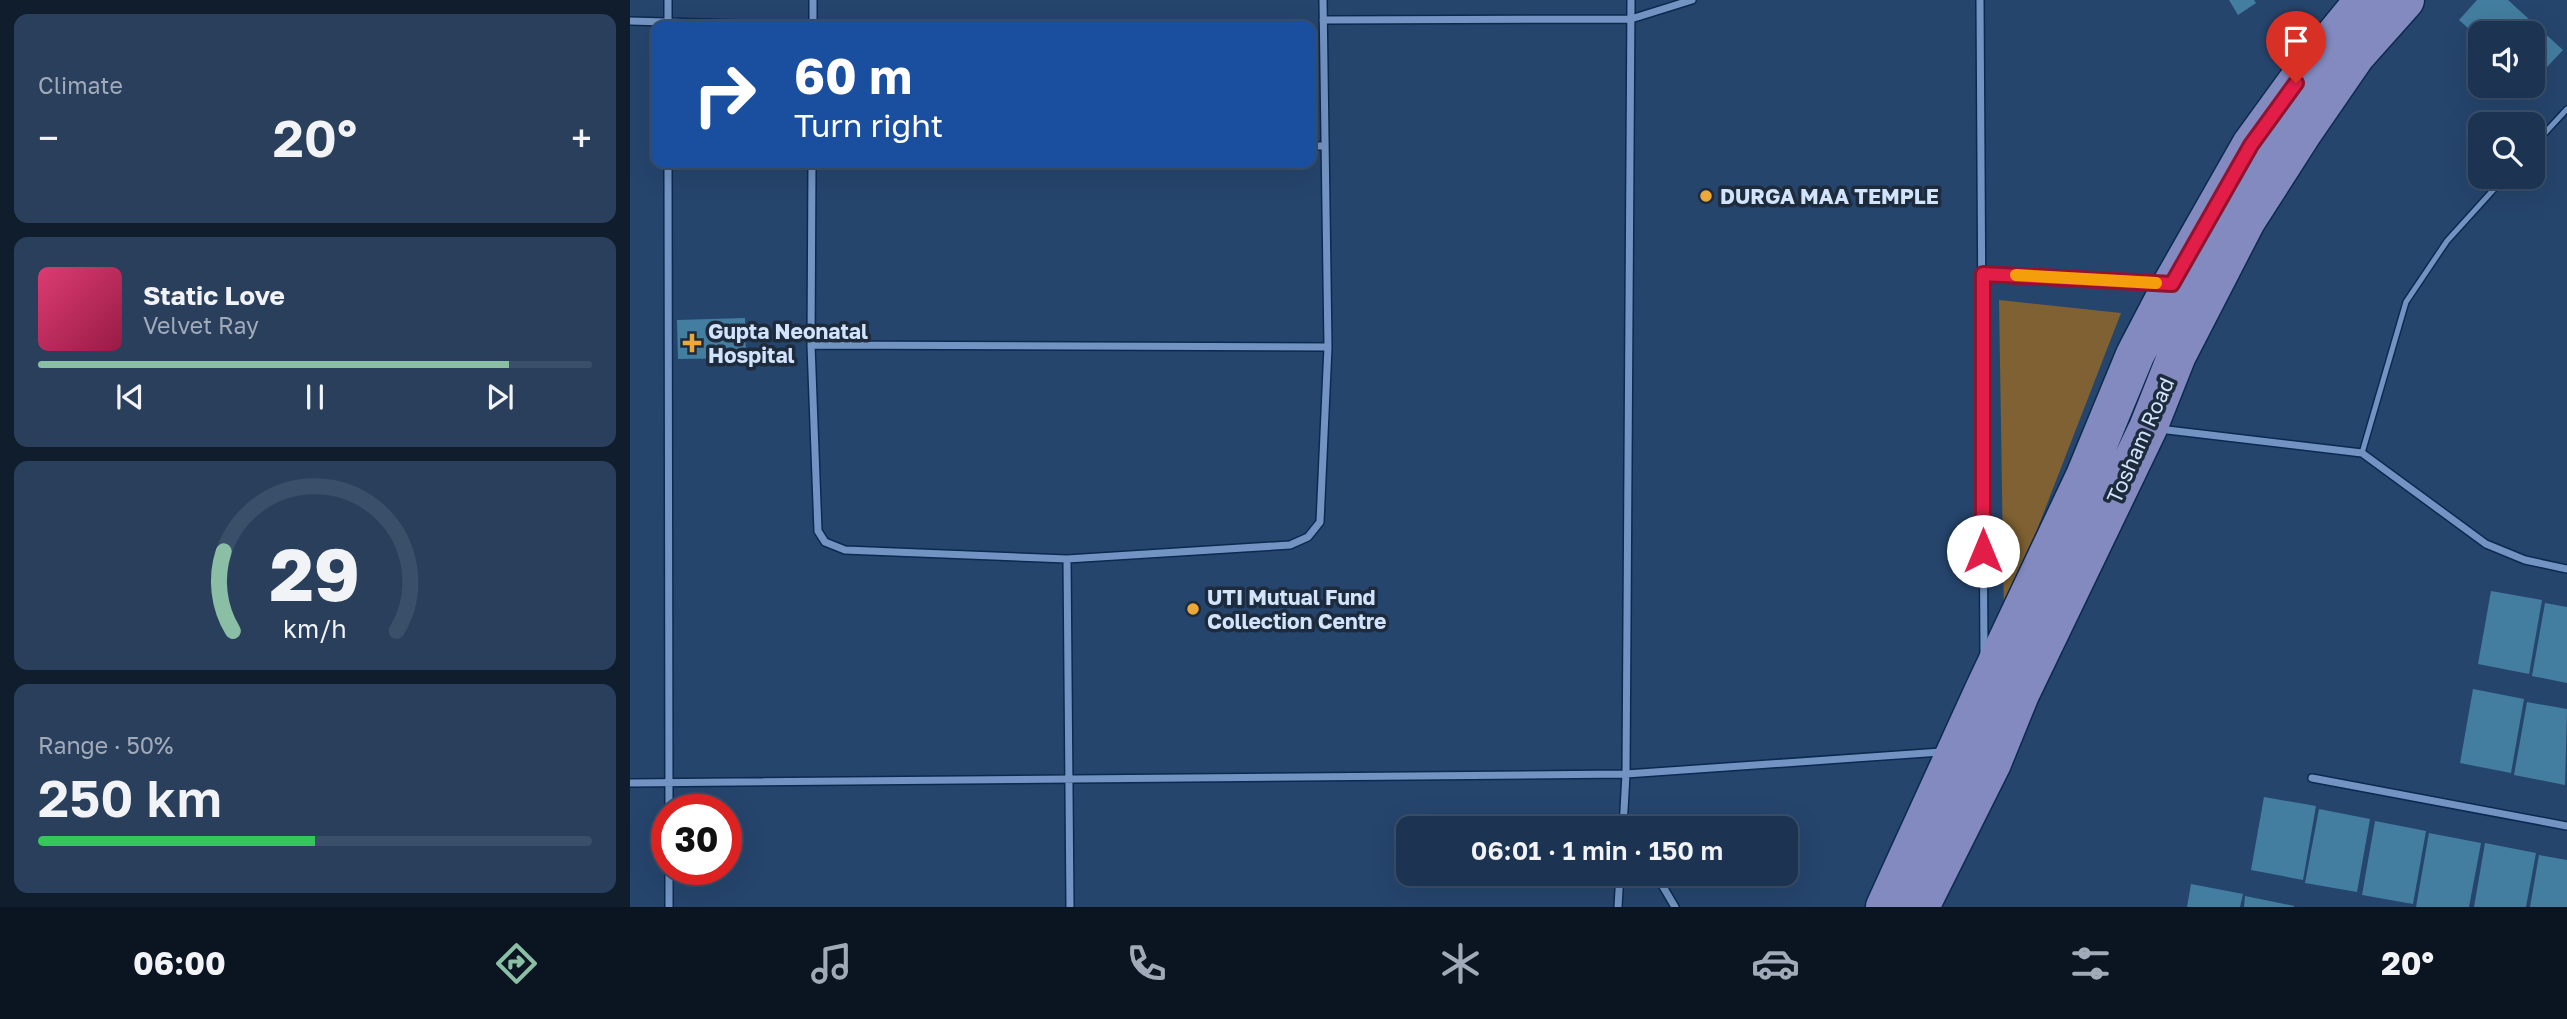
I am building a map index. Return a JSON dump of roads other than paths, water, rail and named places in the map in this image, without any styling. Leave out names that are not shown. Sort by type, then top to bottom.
[{"type":"main road","name":"Tosham Road","points":[[1885,907],[1974,757],[2020,694],[2127,425],[2135,355],[2172,284],[2251,145],[2296,83],[2364,0]]},
{"type":"main road","name":"Tosham Road","points":[[1920,907],[1974,757],[1984,676],[2085,476],[2127,425],[2177,355],[2246,220],[2303,132],[2356,55],[2405,0]]},
{"type":"street","points":[[668,0],[668,21]]},
{"type":"street","points":[[813,0],[813,21]]},
{"type":"street","points":[[812,168],[811,345],[818,531],[825,542],[845,550],[1067,559],[1290,545],[1308,537],[1320,522],[1328,347],[1323,0]]},
{"type":"street","points":[[1623,816],[1632,0]]},
{"type":"street","points":[[1323,20],[1631,19],[1692,0]]},
{"type":"street","points":[[1980,0],[1984,676]]},
{"type":"street","points":[[630,21],[651,23]]},
{"type":"street","points":[[1316,146],[1325,146]]},
{"type":"street","points":[[668,168],[668,794]]},
{"type":"street","points":[[1983,274],[2172,284]]},
{"type":"street","points":[[811,345],[1328,347]]},
{"type":"street","points":[[2127,425],[2362,453],[2486,544],[2525,560],[2567,569]]},
{"type":"street","points":[[1067,559],[1070,907]]},
{"type":"street","points":[[630,783],[1626,774],[1974,757]]},
{"type":"street","points":[[2312,778],[2567,826]]},
{"type":"street","points":[[669,885],[669,907]]},
{"type":"street","points":[[1618,907],[1619,886]]},
{"type":"street","points":[[1663,886],[1675,907]]},
{"type":"lane","points":[[2545,133],[2567,108]]},
{"type":"lane","points":[[2362,453],[2406,302],[2447,242],[2494,189]]},
{"type":"place","name":"DURGA MAA TEMPLE","points":[[1706,196]]},
{"type":"place","name":"Gupta Neonatal Hospital","points":[[692,343]]},
{"type":"place","name":"UTI Mutual Fund Collection Centre","points":[[1193,609]]}]
